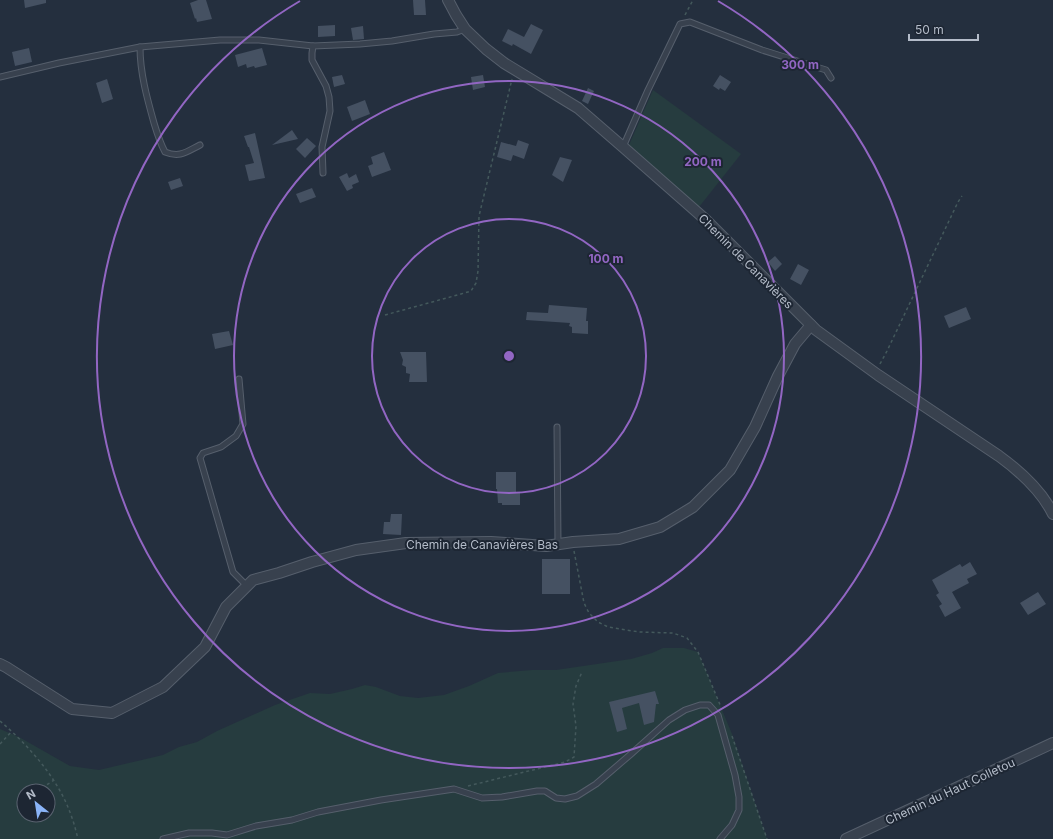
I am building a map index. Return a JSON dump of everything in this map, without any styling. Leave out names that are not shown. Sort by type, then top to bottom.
[{"type":"street","name":"Chemin de Canavières","points":[[448,0],[465,29],[486,49],[514,70],[578,108],[706,220],[816,330],[878,375],[999,456],[1030,481],[1050,507],[1053,514]]},
{"type":"street","name":"Chemin de Canavières Bas","points":[[0,664],[72,709],[112,713],[163,687],[205,647],[226,607],[253,580],[356,550],[406,543],[491,542],[546,546],[573,542],[619,539],[660,527],[692,507],[730,470],[755,427],[778,376],[795,344],[811,325]]},
{"type":"street","name":"Chemin du Haut Colletou","points":[[846,839],[1053,743]]},
{"type":"lane","points":[[623,147],[654,77],[680,24],[690,22],[762,50],[826,70],[831,78]]},
{"type":"lane","points":[[0,77],[59,63],[140,47],[220,40],[259,40],[313,46],[368,44],[457,32],[465,29]]},
{"type":"lane","points":[[313,46],[312,60],[326,86],[329,97],[330,111],[322,147],[323,173]]},
{"type":"lane","points":[[140,47],[142,73],[161,146],[165,152],[175,155],[184,153],[200,145]]},
{"type":"lane","points":[[239,379],[243,424],[236,436],[221,447],[203,453],[200,458],[233,572],[247,586]]},
{"type":"lane","points":[[557,427],[558,544]]},
{"type":"lane","points":[[163,839],[189,833],[212,833],[226,835],[256,826],[292,820],[318,812],[381,800],[454,790],[482,798],[502,797],[537,790],[545,791],[556,798],[565,799],[577,796],[596,784],[669,720],[685,710],[700,705],[709,705],[718,715],[735,776],[739,797],[740,810],[732,825],[720,839]]},
{"type":"path","points":[[680,24],[693,0]]},
{"type":"path","points":[[385,314],[471,291],[476,283],[478,271],[479,216],[514,70]]},
{"type":"path","points":[[878,375],[879,366],[962,196]]},
{"type":"path","points":[[573,542],[584,602],[589,613],[598,622],[608,627],[639,632],[673,633],[687,638],[698,652],[723,713]]},
{"type":"path","points":[[454,790],[565,762],[574,757],[576,726],[573,704],[576,686],[582,672]]},
{"type":"path","points":[[0,721],[45,767],[54,780],[71,814],[78,839]]},
{"type":"path","points":[[0,744],[12,732]]},
{"type":"path","points":[[732,734],[767,839]]},
{"type":"path","points":[[50,783],[54,780]]},
{"type":"green space","points":[[653,90],[741,154],[699,207],[629,145]]},
{"type":"green space","points":[[663,648],[684,648],[698,652],[732,734],[767,839],[0,839],[0,729],[19,737],[70,766],[99,770],[163,755],[179,747],[197,742],[217,731],[275,705],[310,693],[330,694],[365,685],[376,687],[400,696],[418,698],[444,695],[498,673],[532,670],[556,670],[631,659]]},
{"type":"building","points":[[24,0],[46,0],[46,3],[25,8]]},
{"type":"building","points":[[198,0],[206,0],[212,19],[197,22],[190,3]]},
{"type":"building","points":[[413,0],[425,0],[426,15],[414,15]]},
{"type":"building","points":[[531,24],[543,30],[531,54],[513,44],[512,46],[502,41],[508,29],[524,37]]},
{"type":"building","points":[[335,25],[335,36],[318,37],[318,26]]},
{"type":"building","points":[[363,26],[364,39],[353,40],[351,28]]},
{"type":"building","points":[[29,48],[32,62],[15,66],[12,52]]},
{"type":"building","points":[[262,48],[267,65],[247,68],[246,64],[238,67],[235,55]]},
{"type":"building","points":[[342,75],[345,84],[334,87],[332,77]]},
{"type":"building","points":[[483,75],[485,87],[473,90],[471,77]]},
{"type":"building","points":[[720,75],[731,82],[725,91],[720,88],[719,90],[713,86]]},
{"type":"building","points":[[107,79],[113,99],[102,103],[96,83]]},
{"type":"building","points":[[588,88],[594,91],[588,104],[582,101]]},
{"type":"building","points":[[365,100],[370,114],[352,121],[347,107]]},
{"type":"building","points":[[292,130],[298,139],[272,145]]},
{"type":"building","points":[[255,133],[265,178],[249,181],[245,165],[254,163],[244,136]]},
{"type":"building","points":[[307,138],[316,146],[305,158],[296,149]]},
{"type":"building","points":[[518,140],[529,144],[524,159],[513,155],[511,161],[497,157],[501,142],[516,146]]},
{"type":"building","points":[[384,152],[391,170],[372,177],[368,166],[373,164],[371,157]]},
{"type":"building","points":[[560,157],[572,160],[563,182],[552,175]]},
{"type":"building","points":[[347,173],[349,178],[356,174],[359,182],[352,185],[353,188],[347,191],[339,177]]},
{"type":"building","points":[[180,178],[183,186],[171,190],[168,182]]},
{"type":"building","points":[[312,188],[316,197],[300,203],[296,194]]},
{"type":"building","points":[[775,256],[782,264],[775,271],[768,262]]},
{"type":"building","points":[[798,264],[809,270],[801,285],[790,279]]},
{"type":"building","points":[[549,305],[587,308],[586,321],[588,321],[588,334],[572,333],[572,327],[569,326],[570,323],[526,320],[527,312],[548,313]]},
{"type":"building","points":[[966,307],[971,319],[949,328],[944,316]]},
{"type":"building","points":[[229,331],[233,345],[215,349],[212,334]]},
{"type":"building","points":[[400,352],[426,352],[427,382],[409,382],[410,374],[406,373],[406,367],[402,365],[403,360]]},
{"type":"building","points":[[496,472],[516,472],[516,493],[520,493],[520,505],[502,505],[502,503],[498,503]]},
{"type":"building","points":[[391,514],[402,514],[401,535],[383,534],[384,522],[390,522]]},
{"type":"building","points":[[542,559],[570,559],[570,594],[542,594]]},
{"type":"building","points":[[970,562],[977,574],[967,579],[969,583],[952,592],[961,608],[945,617],[939,606],[942,604],[936,595],[939,593],[932,580],[960,564],[962,567]]},
{"type":"building","points":[[1038,592],[1046,604],[1028,615],[1020,603]]},
{"type":"building","points":[[655,691],[659,704],[656,704],[654,722],[644,725],[639,703],[622,708],[627,729],[617,732],[609,702]]}]
